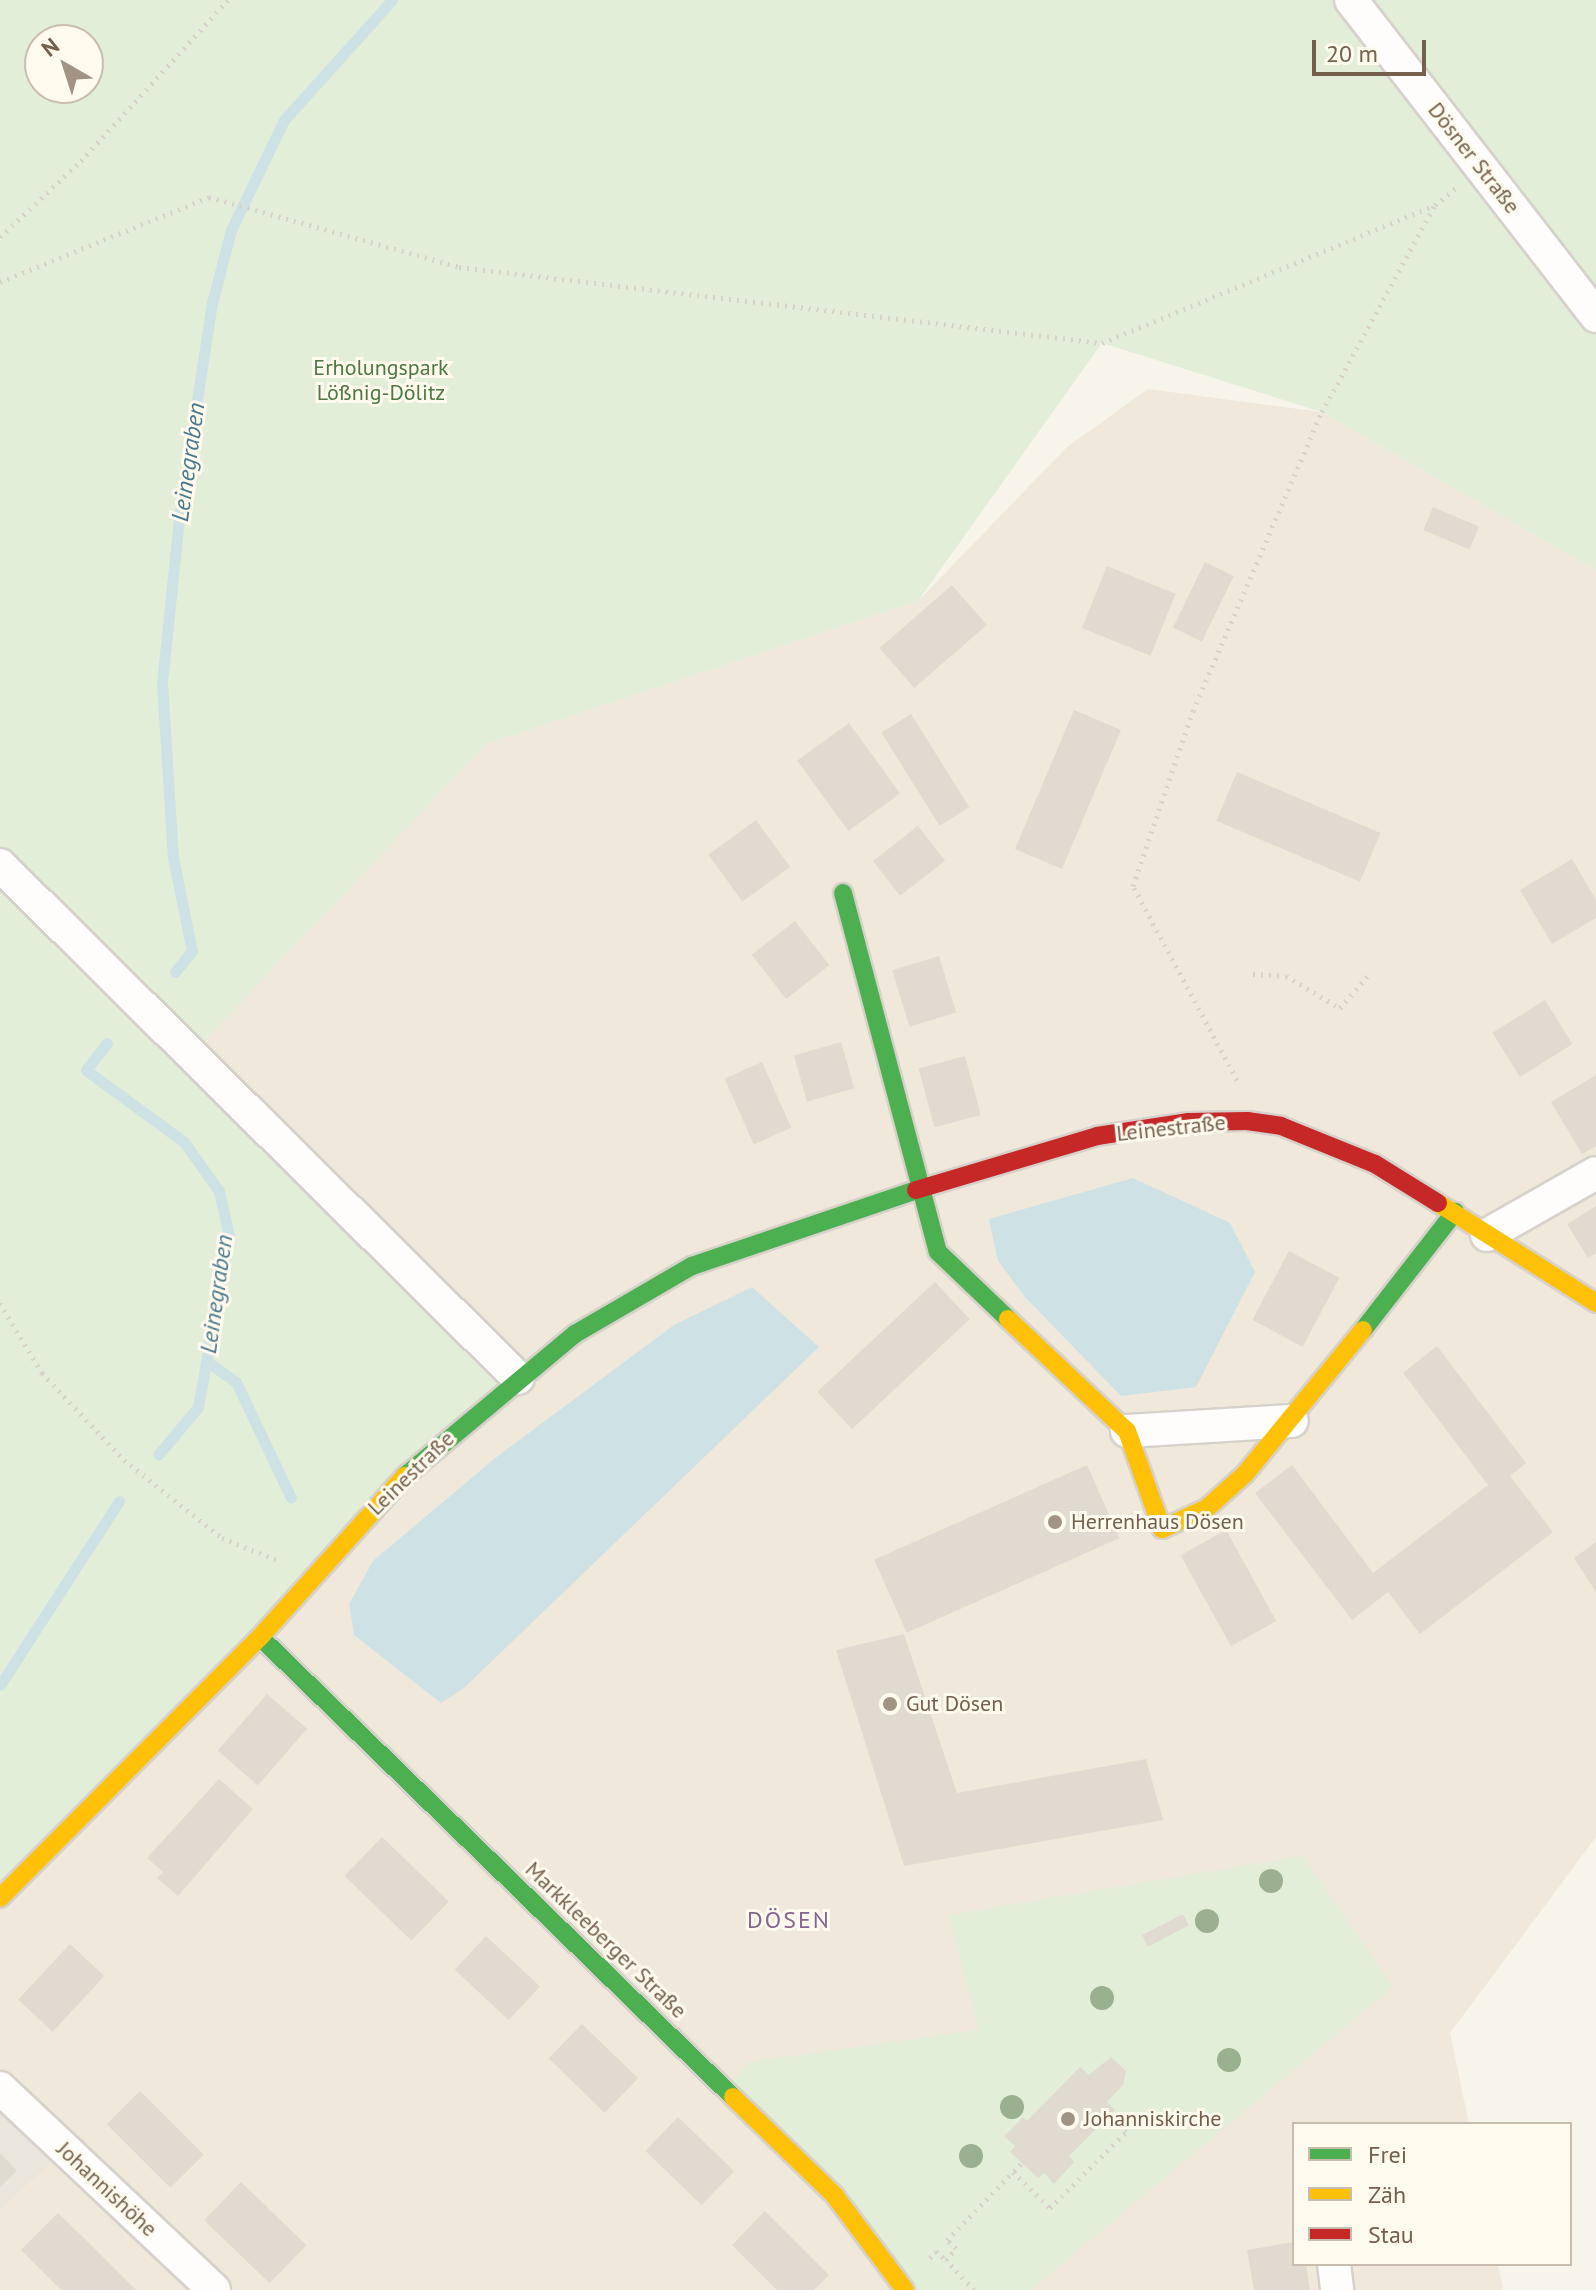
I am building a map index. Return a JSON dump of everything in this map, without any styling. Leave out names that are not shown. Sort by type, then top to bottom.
[{"type":"street","name":"Dösner Straße","points":[[1351,0],[1596,316]]},
{"type":"street","points":[[0,865],[518,1378]]},
{"type":"street","points":[[843,893],[938,1252],[1127,1431],[1162,1529],[1207,1508],[1292,1421],[1455,1212]]},
{"type":"street","name":"Leinestraße","points":[[0,1898],[260,1637],[312,1574],[418,1461],[575,1334],[692,1266],[920,1186],[1097,1136],[1189,1122],[1247,1121],[1329,1143],[1455,1212],[1596,1303]]},
{"type":"street","points":[[1487,1235],[1596,1173]]},
{"type":"street","points":[[1127,1431],[1292,1421]]},
{"type":"street","name":"Markkleeberger Straße","points":[[260,1637],[835,2196],[905,2290]]},
{"type":"street","name":"Johannishöhe","points":[[0,2088],[214,2290]]},
{"type":"street","points":[[1334,2266],[1337,2290]]},
{"type":"path","points":[[0,237],[81,161],[228,0]]},
{"type":"path","points":[[0,282],[209,197],[459,267],[1102,343],[1435,205],[1481,167]]},
{"type":"path","points":[[1247,1121],[1235,1072],[1133,886],[1193,711],[1322,412],[1435,205]]},
{"type":"path","points":[[1253,974],[1286,976],[1340,1008],[1371,972]]},
{"type":"path","points":[[0,1303],[42,1373],[124,1460],[222,1538],[312,1574]]},
{"type":"path","points":[[1013,2172],[1050,2208],[1126,2132],[1109,2116]]},
{"type":"path","points":[[946,2260],[956,2248],[947,2240],[1022,2163]]},
{"type":"path","points":[[936,2251],[974,2290]]},
{"type":"shaded area","points":[[1148,389],[1322,412],[1596,570],[1596,1837],[1450,2033],[1469,2122],[1292,2122],[1292,2266],[1498,2266],[1503,2290],[0,2290],[0,2210],[64,2149],[0,2088],[0,1898],[192,1054],[487,744],[918,601],[1067,447]]},
{"type":"shaded area","points":[[1133,1178],[1230,1223],[1255,1272],[1196,1387],[1121,1396],[1025,1297],[998,1261],[989,1219]]},
{"type":"shaded area","points":[[752,1287],[819,1347],[464,1688],[441,1703],[354,1635],[349,1604],[373,1561],[494,1459],[674,1325]]},
{"type":"shaded area","points":[[0,2088],[65,2149],[0,2210]]},
{"type":"green space","name":"Erholungspark Lößnig-Dölitz","points":[[0,0],[1596,0],[1596,570],[1322,412],[1102,343],[918,601],[487,744],[192,1054],[518,1378],[0,1898]]},
{"type":"green space","points":[[1303,1856],[1393,1987],[1031,2290],[905,2290],[725,2089],[750,2062],[979,2030],[949,1915]]},
{"type":"building","points":[[1433,507],[1479,527],[1469,550],[1423,530]]},
{"type":"building","points":[[1205,562],[1234,576],[1202,642],[1173,628]]},
{"type":"building","points":[[1107,566],[1176,594],[1151,656],[1082,628]]},
{"type":"building","points":[[952,585],[987,625],[914,688],[880,648]]},
{"type":"building","points":[[1074,710],[1121,730],[1062,869],[1015,849]]},
{"type":"building","points":[[911,714],[969,807],[940,826],[881,733]]},
{"type":"building","points":[[849,723],[900,793],[848,831],[797,761]]},
{"type":"building","points":[[1237,772],[1381,833],[1360,882],[1216,821]]},
{"type":"building","points":[[756,820],[790,867],[742,902],[708,855]]},
{"type":"building","points":[[918,826],[945,861],[900,896],[873,861]]},
{"type":"building","points":[[1572,859],[1596,900],[1596,918],[1552,944],[1520,890]]},
{"type":"building","points":[[795,921],[829,965],[786,999],[752,955]]},
{"type":"building","points":[[939,956],[956,1012],[909,1027],[892,970]]},
{"type":"building","points":[[1545,1000],[1573,1044],[1520,1077],[1492,1033]]},
{"type":"building","points":[[841,1042],[854,1088],[807,1102],[794,1056]]},
{"type":"building","points":[[965,1056],[981,1115],[934,1127],[919,1068]]},
{"type":"building","points":[[762,1062],[791,1128],[754,1144],[725,1079]]},
{"type":"building","points":[[1596,1075],[1596,1146],[1582,1154],[1551,1102]]},
{"type":"building","points":[[1596,1206],[1596,1253],[1588,1258],[1567,1224]]},
{"type":"building","points":[[1289,1251],[1339,1278],[1303,1347],[1252,1320]]},
{"type":"building","points":[[935,1282],[970,1319],[852,1429],[817,1392]]},
{"type":"building","points":[[1437,1346],[1526,1463],[1510,1476],[1553,1532],[1420,1634],[1388,1592],[1352,1620],[1255,1493],[1292,1465],[1373,1573],[1488,1485],[1403,1373]]},
{"type":"building","points":[[1087,1465],[1120,1538],[907,1633],[874,1560]]},
{"type":"building","points":[[1226,1530],[1276,1621],[1231,1646],[1181,1555]]},
{"type":"building","points":[[1596,1542],[1596,1592],[1574,1558]]},
{"type":"building","name":"Gut Dösen","points":[[904,1634],[957,1793],[1146,1759],[1163,1820],[904,1866],[836,1650]]},
{"type":"building","points":[[267,1694],[307,1729],[258,1785],[218,1751]]},
{"type":"building","points":[[219,1779],[253,1809],[178,1896],[157,1878],[163,1872],[147,1858]]},
{"type":"building","points":[[382,1837],[449,1902],[411,1940],[344,1876]]},
{"type":"building","points":[[1183,1914],[1189,1926],[1148,1946],[1142,1935]]},
{"type":"building","points":[[486,1936],[540,1986],[509,2020],[455,1970]]},
{"type":"building","points":[[70,1944],[104,1976],[53,2032],[18,2000]]},
{"type":"building","points":[[582,2024],[638,2078],[605,2113],[549,2059]]},
{"type":"building","name":"Johanniskirche","points":[[1111,2057],[1126,2071],[1123,2085],[1107,2102],[1115,2110],[1069,2156],[1074,2162],[1054,2184],[1044,2173],[1038,2178],[1010,2152],[1015,2146],[1004,2136],[1023,2117],[1027,2121],[1080,2067],[1089,2075]]},
{"type":"building","points":[[140,2091],[204,2155],[170,2188],[107,2124]]},
{"type":"building","points":[[678,2117],[734,2171],[701,2205],[645,2151]]},
{"type":"building","points":[[0,2153],[17,2171],[0,2187]]},
{"type":"building","points":[[241,2182],[306,2245],[270,2283],[204,2220]]},
{"type":"building","points":[[765,2211],[829,2275],[814,2290],[777,2290],[732,2245]]},
{"type":"building","points":[[58,2213],[136,2290],[61,2290],[21,2250]]},
{"type":"building","points":[[1292,2242],[1292,2266],[1306,2266],[1310,2290],[1254,2290],[1247,2250]]},
{"type":"waterway","name":"Leinegraben","points":[[175,972],[192,951],[173,858],[162,683],[179,518],[212,303],[231,230],[284,120],[392,0]]},
{"type":"waterway","name":"Leinegraben","points":[[107,1043],[86,1070],[184,1142],[219,1191],[229,1236],[198,1407],[158,1455]]},
{"type":"waterway","points":[[209,1363],[236,1382],[291,1498]]},
{"type":"waterway","name":"Leinegraben","points":[[0,1685],[119,1501]]},
{"type":"traffic: fast","points":[[843,893],[938,1252],[1008,1319]]},
{"type":"traffic: fast","points":[[405,1476],[575,1334],[692,1266],[916,1190]]},
{"type":"traffic: fast","points":[[1363,1330],[1455,1212]]},
{"type":"traffic: fast","points":[[260,1637],[733,2097]]},
{"type":"traffic: slow","points":[[1438,1203],[1596,1303]]},
{"type":"traffic: slow","points":[[1008,1319],[1127,1431],[1162,1529],[1207,1508],[1245,1474],[1363,1330]]},
{"type":"traffic: slow","points":[[0,1898],[260,1637],[405,1476]]},
{"type":"traffic: slow","points":[[733,2097],[835,2196],[905,2290]]},
{"type":"traffic: jam","points":[[916,1190],[1097,1136],[1189,1122],[1247,1121],[1281,1126],[1375,1164],[1438,1203]]},
{"type":"place","name":"Herrenhaus Dösen","points":[[1055,1522]]},
{"type":"place","name":"Gut Dösen","points":[[890,1704]]},
{"type":"place","name":"Johanniskirche","points":[[1068,2119]]},
{"type":"district","name":"DÖSEN","points":[[789,1920]]}]
